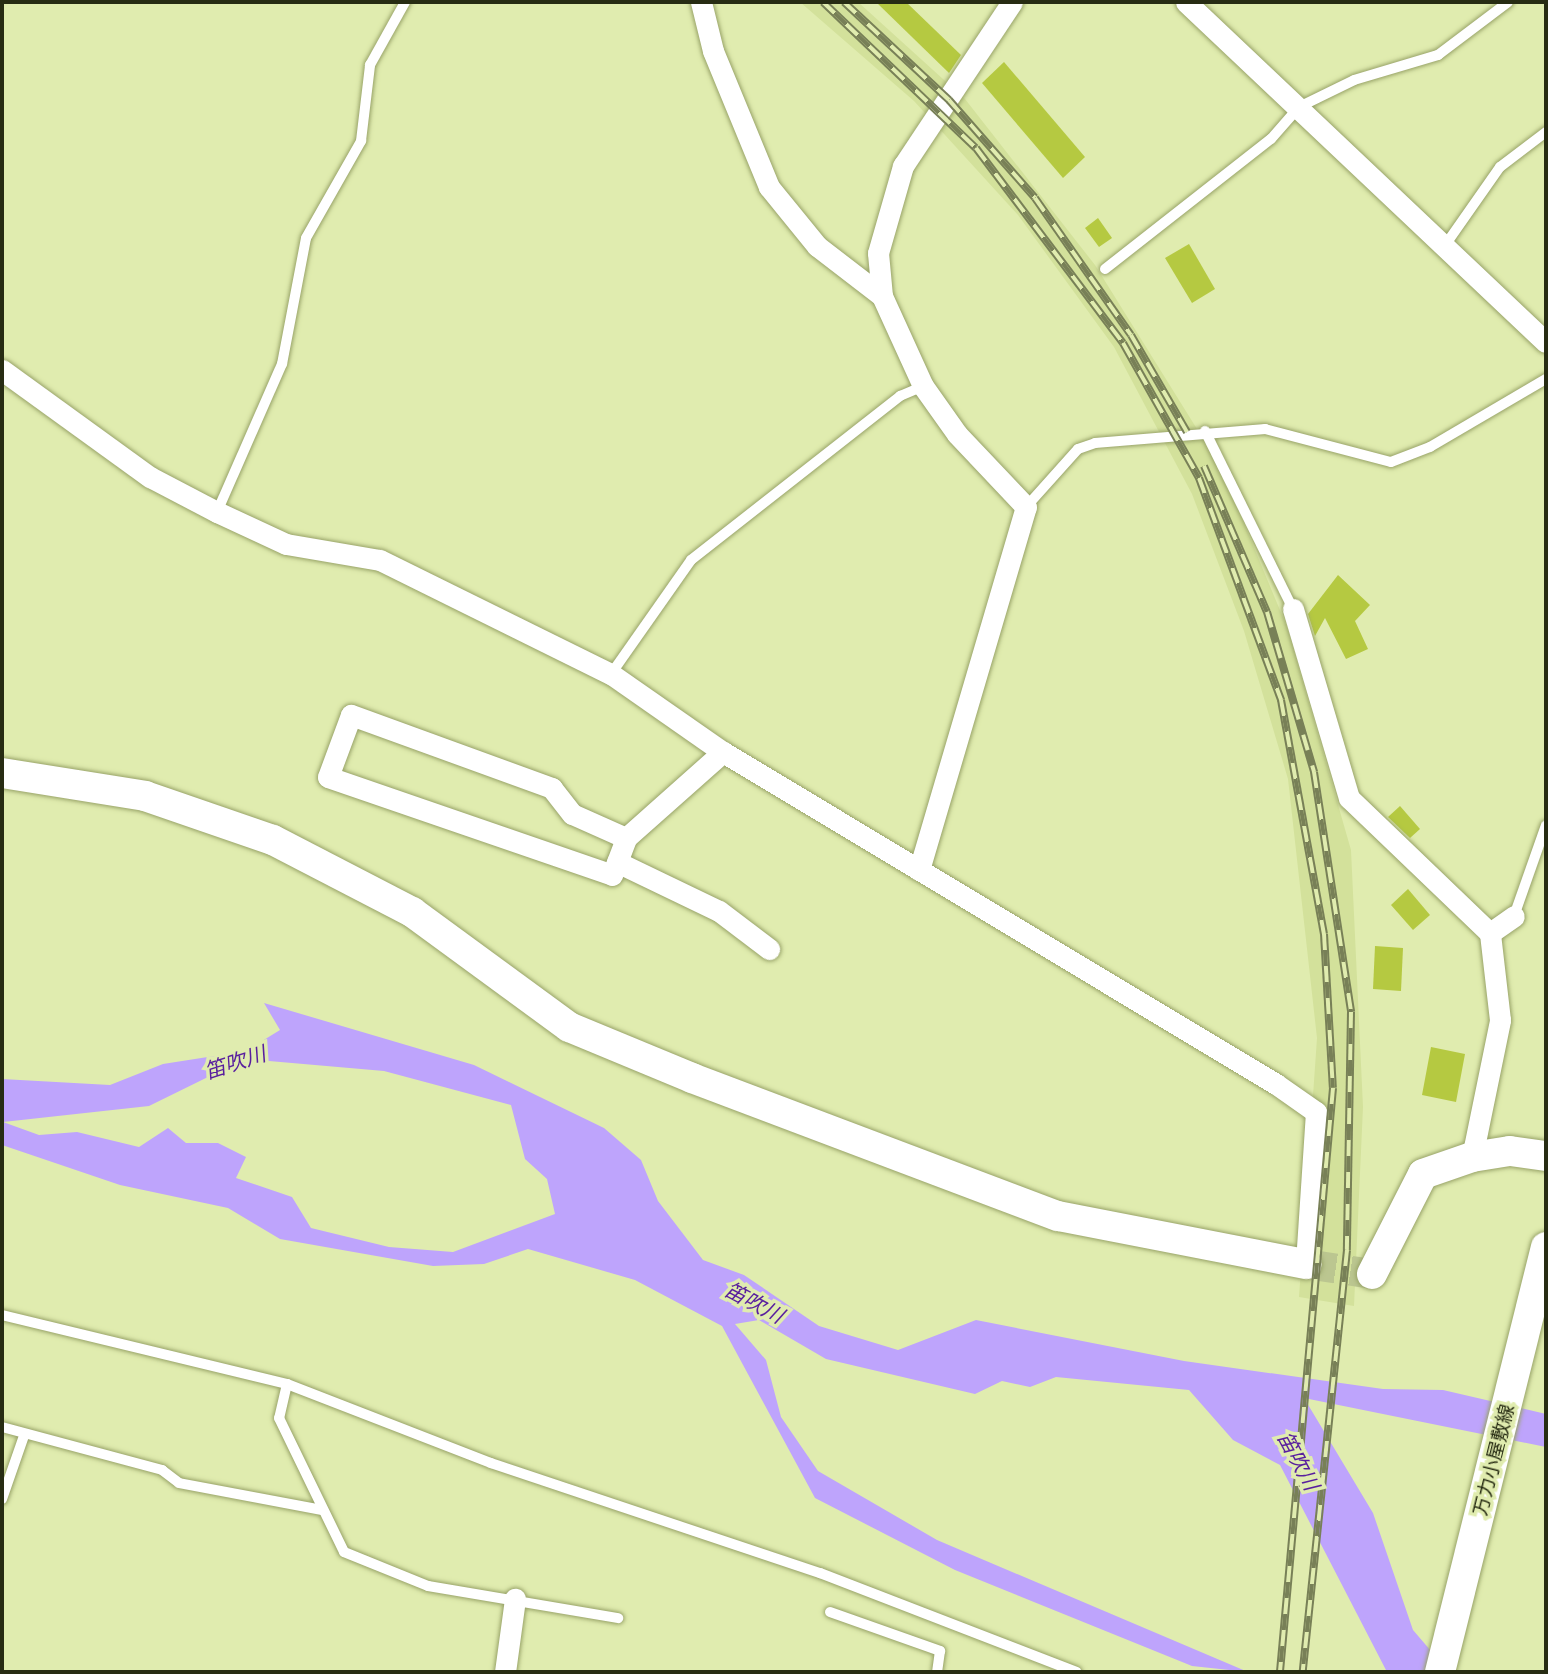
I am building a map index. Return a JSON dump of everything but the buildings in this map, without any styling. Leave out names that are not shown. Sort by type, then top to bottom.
[{"type":"street","points":[[701,2],[713,51],[769,187],[817,246],[882,296]]},
{"type":"street","points":[[919,870],[1026,507],[957,435],[923,386],[882,296],[878,253],[903,166],[1012,2]]},
{"type":"street","points":[[1186,2],[1446,244],[1546,342]]},
{"type":"street","points":[[2,370],[150,477],[217,512],[286,544],[380,560],[611,674],[723,752],[1316,1112],[1306,1264],[1058,1216],[692,1078],[569,1027],[412,912],[272,840],[145,796],[2,773]]},
{"type":"street","points":[[1293,609],[1349,798],[1490,933],[1500,1020],[1472,1157]]},
{"type":"street","points":[[626,838],[572,814],[552,788],[351,715],[328,777],[612,875],[626,838],[723,752]]},
{"type":"street","points":[[617,862],[719,911],[769,950]]},
{"type":"street","points":[[1490,933],[1514,916]]},
{"type":"street","points":[[1372,1274],[1411,1188],[1423,1174],[1472,1157],[1510,1151],[1546,1156]]},
{"type":"street","name":"万力小屋敷線","points":[[1440,1672],[1540,1287],[1546,1247]]},
{"type":"street","points":[[505,1672],[514,1599]]},
{"type":"lane","points":[[217,512],[282,364],[306,238],[361,141],[370,65],[405,2]]},
{"type":"lane","points":[[1105,269],[1271,139],[1299,107],[1354,80],[1438,55],[1508,2]]},
{"type":"lane","points":[[1446,244],[1500,167],[1546,132]]},
{"type":"lane","points":[[1026,507],[1078,449],[1205,431],[1265,429],[1391,462],[1430,447],[1546,379]]},
{"type":"lane","points":[[611,674],[691,560],[900,396],[923,386]]},
{"type":"lane","points":[[1205,431],[1293,609]]},
{"type":"lane","points":[[1514,916],[1546,825]]},
{"type":"lane","points":[[2,1315],[287,1384],[491,1463],[820,1573],[1077,1672]]},
{"type":"lane","points":[[287,1384],[279,1418],[344,1552],[428,1586],[618,1618]]},
{"type":"lane","points":[[2,1427],[24,1436],[162,1470],[179,1483],[322,1510]]},
{"type":"lane","points":[[2,1499],[24,1436]]},
{"type":"lane","points":[[830,1612],[940,1651],[937,1672]]},
{"type":"shaded area","points":[[800,2],[858,2],[965,99],[1095,265],[1220,466],[1287,627],[1351,850],[1363,1107],[1354,1306],[1299,1297],[1317,1038],[1288,779],[1244,631],[1192,494],[1114,347],[1018,215],[914,101]]},
{"type":"water","name":"笛吹川","points":[[264,1003],[474,1065],[604,1128],[641,1160],[658,1201],[703,1260],[744,1275],[819,1326],[898,1350],[976,1320],[1184,1361],[1383,1389],[1443,1390],[1546,1414],[1546,1447],[1304,1398],[1373,1513],[1413,1630],[1449,1672],[1387,1672],[1280,1465],[1233,1440],[1189,1390],[1056,1377],[1030,1387],[1002,1381],[975,1394],[826,1359],[759,1320],[735,1324],[766,1360],[781,1417],[818,1471],[937,1540],[1248,1672],[1192,1666],[955,1570],[815,1498],[722,1326],[635,1280],[528,1249],[484,1264],[433,1266],[280,1239],[228,1208],[120,1185],[2,1145],[2,1079],[110,1085],[163,1064],[246,1051],[280,1030]],"holes":[[[269,1061],[384,1071],[511,1105],[525,1159],[547,1179],[555,1214],[453,1252],[389,1247],[311,1228],[292,1197],[236,1178],[246,1157],[218,1143],[186,1143],[168,1128],[139,1147],[77,1132],[39,1135],[3,1122],[149,1106],[208,1077]]]},
{"type":"tunnel","points":[[1306,1264],[1372,1274]]},
{"type":"railway","points":[[823,2],[976,148],[1123,343],[1199,478],[1281,700],[1324,934],[1333,1088],[1280,1672]]},
{"type":"railway","points":[[844,2],[949,100],[1035,198],[1131,335],[1187,432]]},
{"type":"railway","points":[[1204,466],[1267,612],[1314,772],[1351,1012],[1347,1250],[1303,1672]]}]
